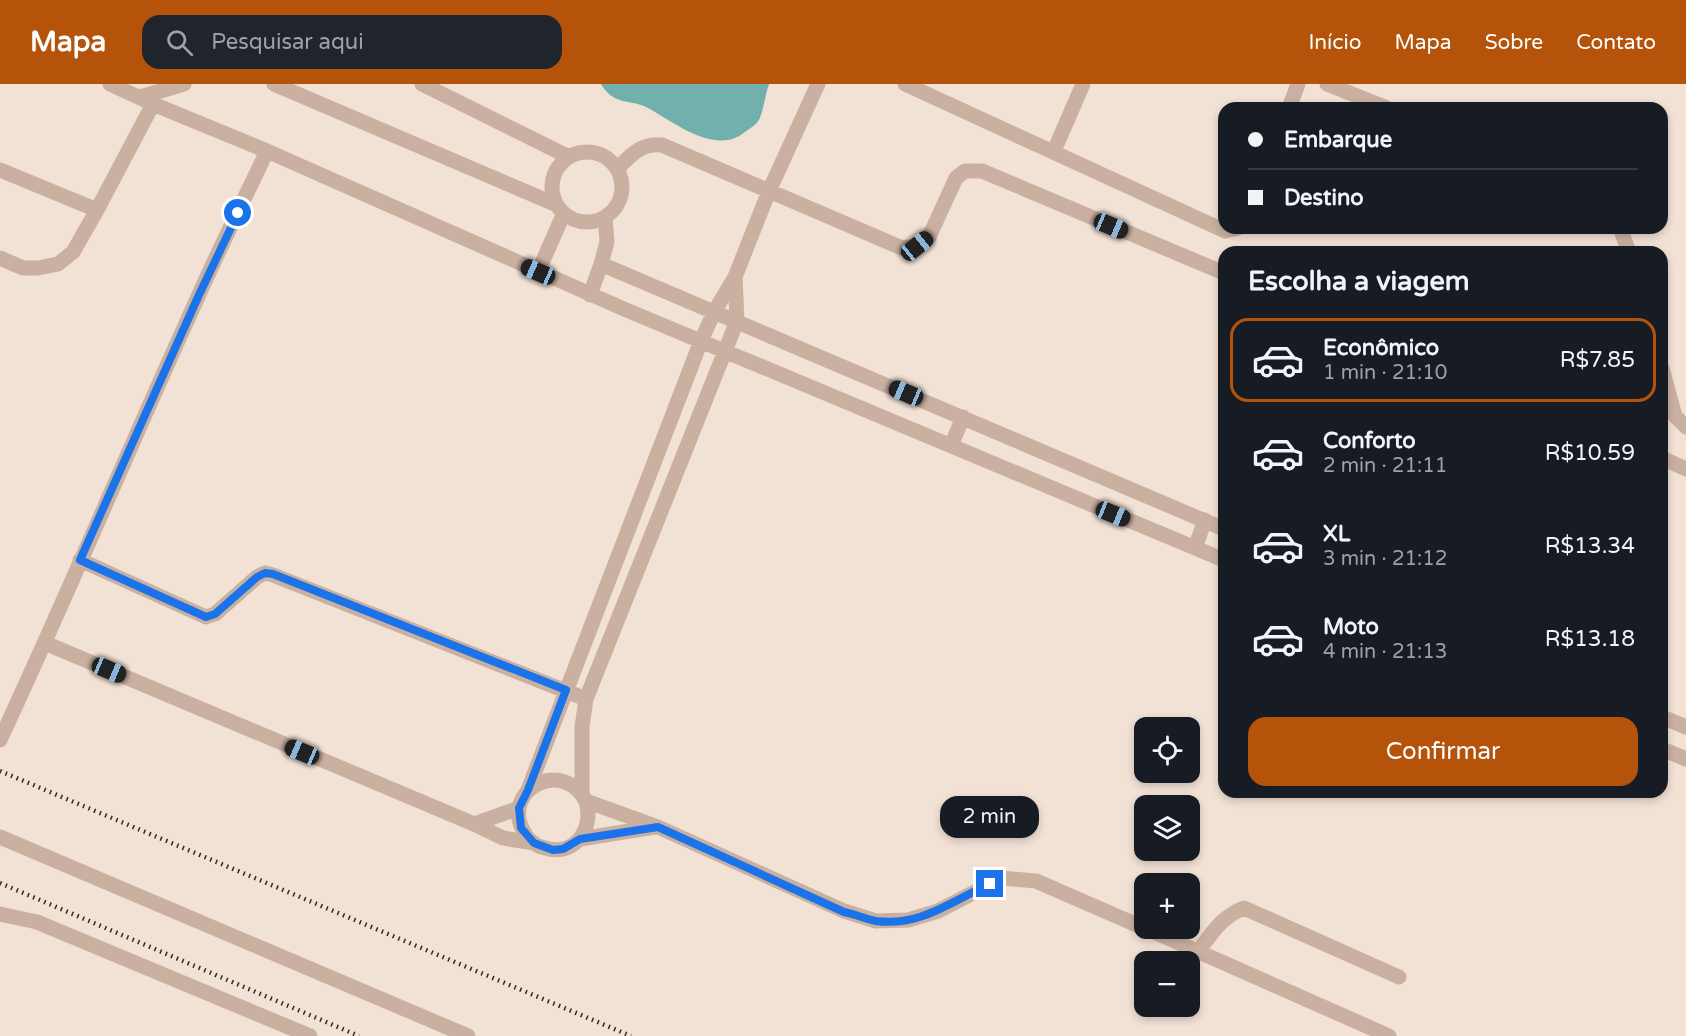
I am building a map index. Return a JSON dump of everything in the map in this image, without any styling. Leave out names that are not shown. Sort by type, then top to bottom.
[{"type":"street","points":[[110,84],[538,272],[1218,558]]},
{"type":"street","points":[[0,258],[23,268],[38,268],[58,264],[73,252],[98,210],[146,101],[184,84]]},
{"type":"street","points":[[274,84],[561,209],[574,219],[584,222],[595,221],[614,210],[622,190],[617,169],[600,155],[590,152],[579,153],[560,164],[552,184],[553,195],[561,209],[538,272]]},
{"type":"street","points":[[422,84],[569,157]]},
{"type":"street","points":[[534,843],[521,828],[519,808],[528,790],[701,341],[714,312],[735,277],[768,190],[818,84]]},
{"type":"street","points":[[905,84],[1218,228]]},
{"type":"street","points":[[1054,151],[1083,84]]},
{"type":"street","points":[[1290,102],[1298,84]]},
{"type":"street","points":[[1327,84],[1372,102]]},
{"type":"street","points":[[617,169],[637,149],[654,144],[662,145],[902,248],[917,246],[929,237],[956,178],[965,171],[982,171],[1218,270]]},
{"type":"street","points":[[0,740],[198,297],[267,151]]},
{"type":"street","points":[[0,170],[98,210]]},
{"type":"street","points":[[590,294],[607,242],[605,217]]},
{"type":"street","points":[[601,264],[1218,526]]},
{"type":"street","points":[[580,839],[589,821],[584,797],[582,727],[585,699],[726,352],[737,321],[735,277]]},
{"type":"street","points":[[1668,389],[1676,416],[1686,427]]},
{"type":"street","points":[[951,446],[963,417]]},
{"type":"street","points":[[1668,461],[1686,469]]},
{"type":"street","points":[[633,518],[655,528]]},
{"type":"street","points":[[1195,548],[1205,520]]},
{"type":"street","points":[[80,560],[206,617],[215,614],[257,577],[265,573],[273,574],[585,699]]},
{"type":"street","points":[[45,643],[503,838],[534,843],[553,850],[563,849],[580,839],[658,827]]},
{"type":"street","points":[[1668,724],[1686,728]]},
{"type":"street","points":[[1668,752],[1686,759]]},
{"type":"street","points":[[528,790],[536,784],[555,779],[565,781],[584,797],[658,827],[844,912],[876,921],[908,920],[938,911],[1002,878],[1036,881],[1134,923]]},
{"type":"street","points":[[474,824],[519,808]]},
{"type":"street","points":[[0,837],[468,1036]]},
{"type":"street","points":[[1199,951],[1223,919],[1244,908],[1399,977]]},
{"type":"street","points":[[0,914],[37,922],[310,1036]]},
{"type":"street","points":[[1169,939],[1196,951]]},
{"type":"street","points":[[1200,953],[1389,1036]]},
{"type":"water","points":[[601,84],[769,84],[758,122],[734,138],[721,140],[696,135],[648,108],[617,99]]},
{"type":"railway","points":[[0,771],[631,1036]]},
{"type":"railway","points":[[0,883],[359,1036]]},
{"type":"route","points":[[238,213],[80,560],[206,617],[215,614],[257,577],[265,573],[273,574],[566,690],[519,808],[521,828],[526,836],[543,848],[563,849],[580,839],[658,827],[844,912],[876,921],[908,920],[938,911],[990,884]]}]
